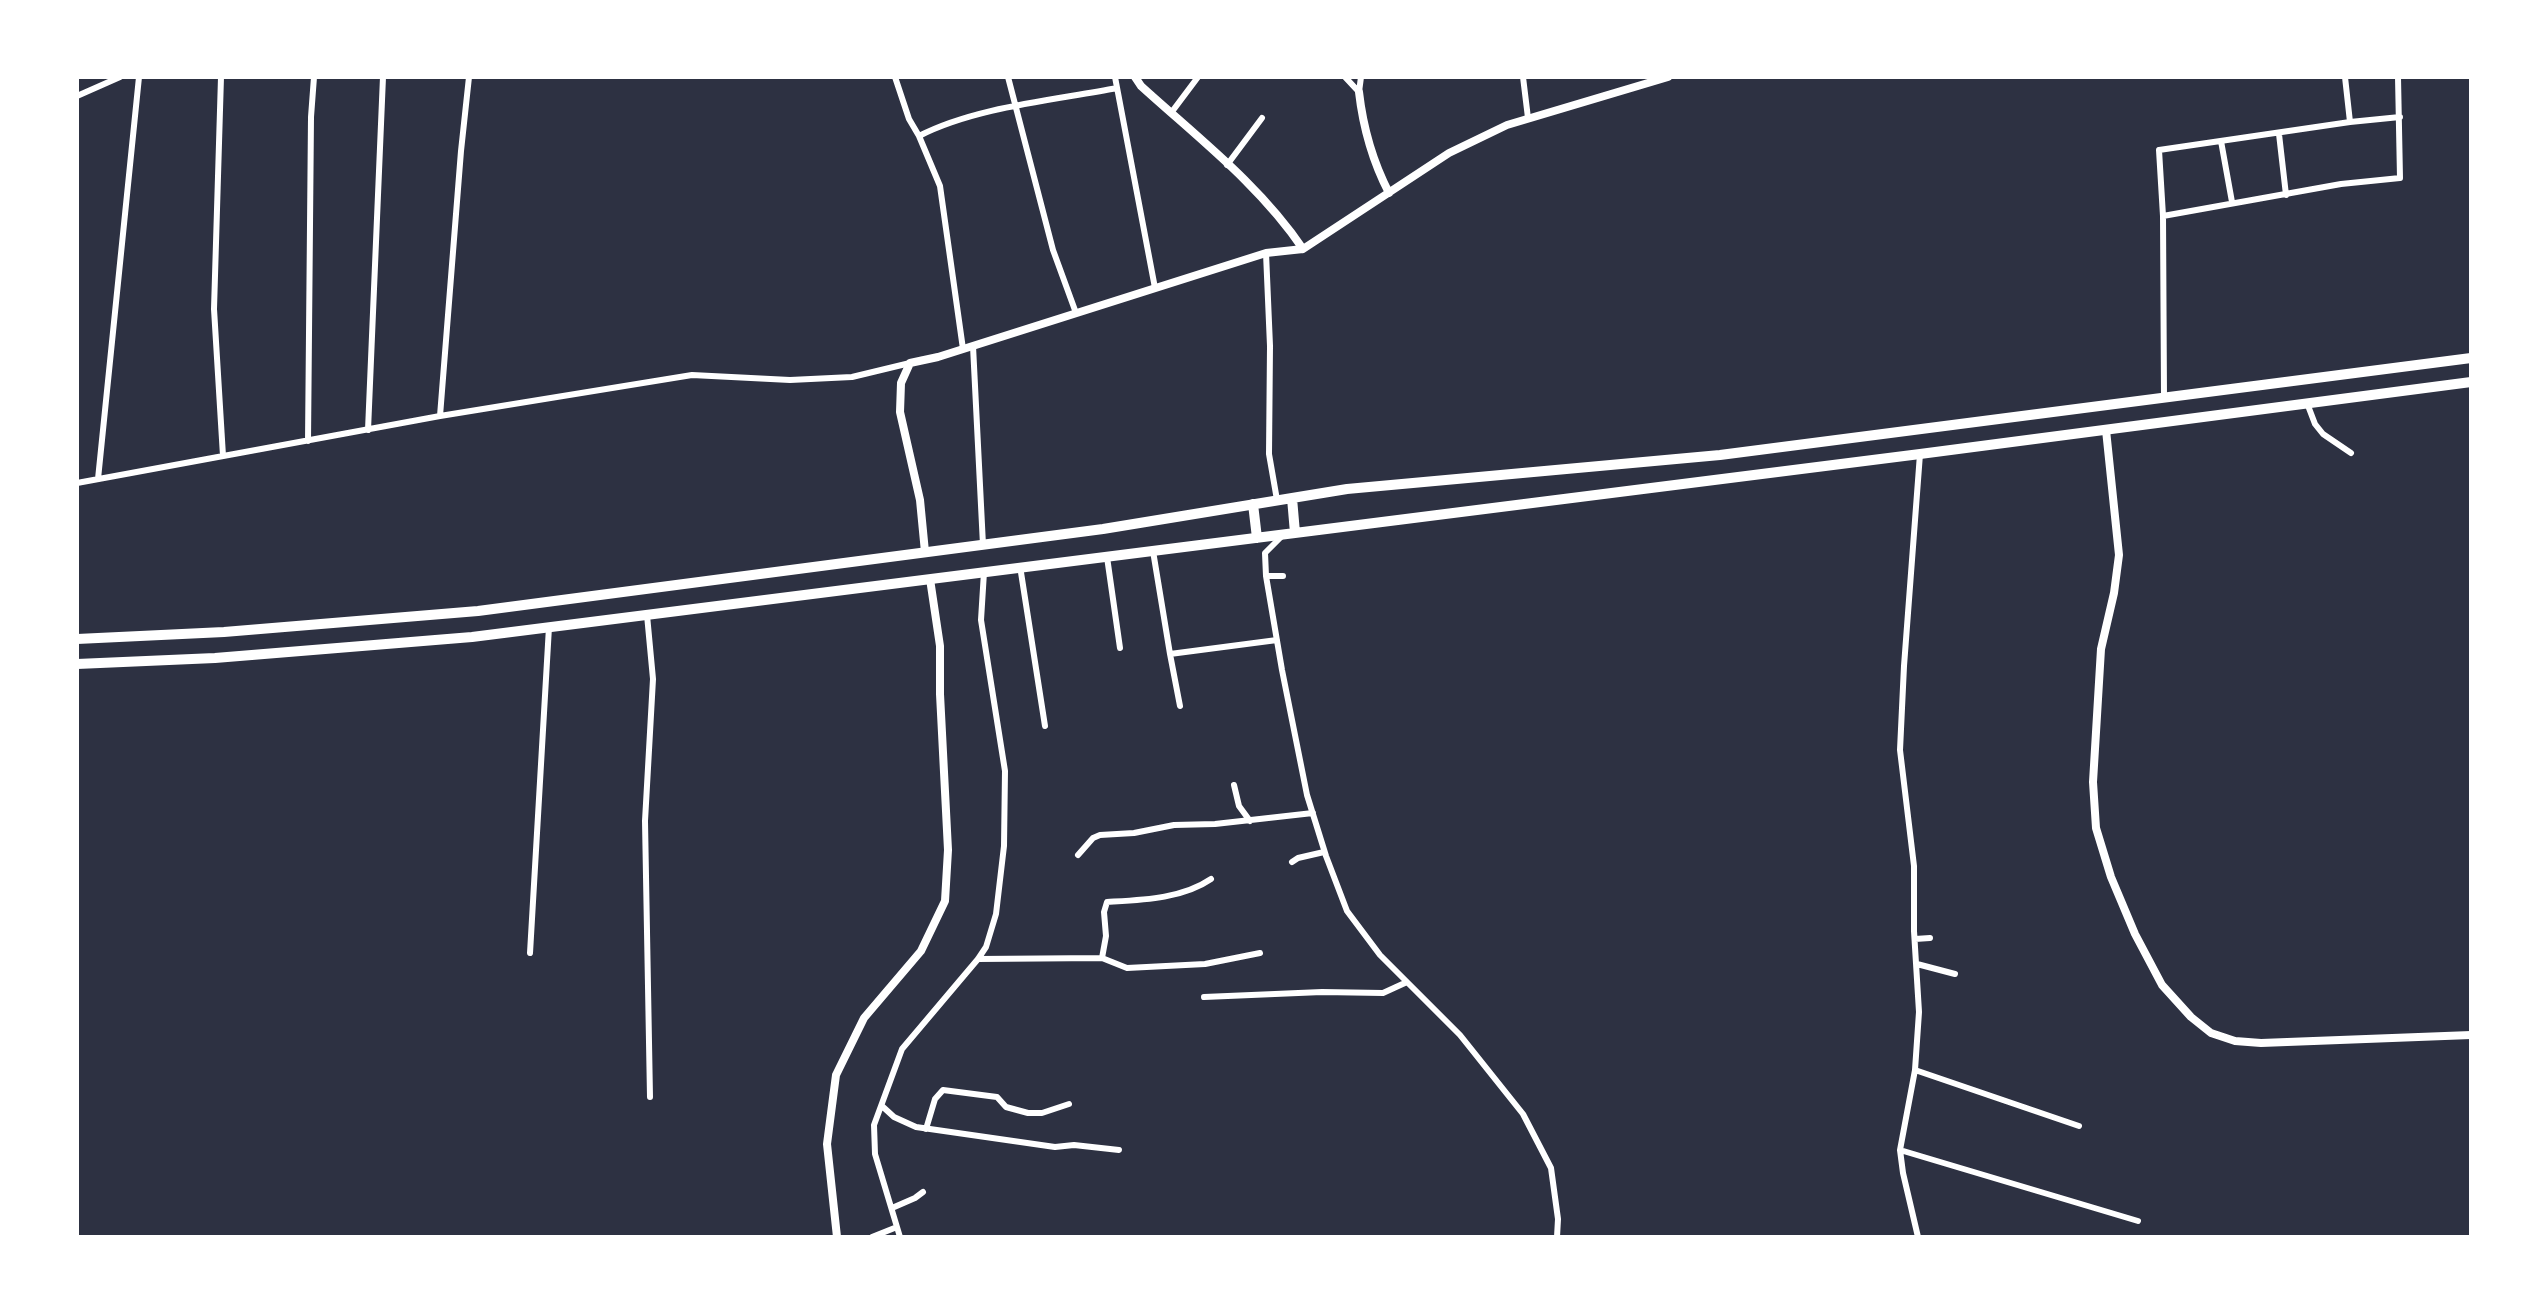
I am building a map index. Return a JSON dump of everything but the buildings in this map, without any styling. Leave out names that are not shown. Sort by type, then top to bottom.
[{"type":"highway","points":[[77,639],[225,632],[478,611],[1103,529],[1347,489],[1720,454],[2471,358]]},
{"type":"highway","points":[[77,664],[228,657],[472,637],[2471,382]]},
{"type":"highway","points":[[1289,534],[1292,498]]},
{"type":"highway","points":[[1253,504],[1257,538]]},
{"type":"street","points":[[77,96],[120,77]]},
{"type":"street","points":[[98,479],[139,77]]},
{"type":"street","points":[[221,77],[214,309],[222,456]]},
{"type":"street","points":[[308,441],[311,117],[314,77]]},
{"type":"street","points":[[368,430],[383,77]]},
{"type":"street","points":[[440,416],[469,77]]},
{"type":"street","points":[[895,77],[909,119],[940,186],[963,349]]},
{"type":"street","points":[[1008,77],[1053,250],[1076,313]]},
{"type":"street","points":[[1115,77],[1155,288]]},
{"type":"street","points":[[1136,77],[1141,86],[1284,221],[1303,249]]},
{"type":"street","points":[[1171,113],[1198,77]]},
{"type":"street","points":[[1345,77],[1359,92]]},
{"type":"street","points":[[1361,77],[1359,92],[1362,118],[1389,193]]},
{"type":"street","points":[[1523,77],[1528,118]]},
{"type":"street","points":[[77,483],[440,416],[692,375],[790,380],[852,377],[910,363],[973,346],[1266,253],[1303,249],[1449,153],[1507,125],[1668,77]]},
{"type":"street","points":[[2345,77],[2350,122]]},
{"type":"street","points":[[2163,216],[2342,184],[2400,178],[2398,77]]},
{"type":"street","points":[[919,136],[942,125],[1016,107],[1117,88]]},
{"type":"street","points":[[2164,398],[2163,216],[2159,150],[2400,117]]},
{"type":"street","points":[[1227,165],[1262,118]]},
{"type":"street","points":[[2279,134],[2286,195]]},
{"type":"street","points":[[2221,141],[2232,202]]},
{"type":"street","points":[[1266,253],[1270,346],[1269,454],[1277,500]]},
{"type":"street","points":[[973,346],[983,545]]},
{"type":"street","points":[[910,363],[901,383],[900,412],[920,499],[925,552]]},
{"type":"street","points":[[2307,403],[2315,424],[2323,434],[2351,453]]},
{"type":"street","points":[[2106,430],[2119,555],[2114,593],[2101,649],[2093,782],[2096,828],[2111,877],[2135,934],[2162,985],[2191,1017],[2211,1033],[2235,1041],[2261,1043],[2347,1038],[2470,1037]]},
{"type":"street","points":[[1918,1237],[1900,1150],[1915,1070],[1919,1013],[1914,866],[1900,738],[1920,454]]},
{"type":"street","points":[[1289,534],[1265,553],[1266,576],[1312,813],[1324,852],[1347,912],[1380,955],[1460,1035],[1523,1114],[1551,1168],[1558,1237]]},
{"type":"street","points":[[1153,551],[1180,706]]},
{"type":"street","points":[[1107,557],[1120,648]]},
{"type":"street","points":[[1020,566],[1045,726]]},
{"type":"street","points":[[900,1237],[875,1154],[874,1125],[901,1049],[978,959],[996,914],[1004,821],[1005,771],[981,620],[984,572]]},
{"type":"street","points":[[1266,576],[1283,576]]},
{"type":"street","points":[[837,1237],[827,1144],[836,1074],[864,1018],[921,951],[945,901],[948,850],[940,646],[930,579]]},
{"type":"street","points":[[647,615],[653,679],[645,821],[650,1097]]},
{"type":"street","points":[[530,953],[549,627]]},
{"type":"street","points":[[1170,654],[1277,640]]},
{"type":"street","points":[[1234,785],[1239,806],[1250,821]]},
{"type":"street","points":[[1079,855],[1087,844],[1100,835],[1134,833],[1174,825],[1250,821],[1312,813]]},
{"type":"street","points":[[1292,862],[1324,852]]},
{"type":"street","points":[[1102,958],[1107,902],[1184,892],[1198,888],[1211,878]]},
{"type":"street","points":[[1915,939],[1930,938]]},
{"type":"street","points":[[978,959],[1102,958],[1127,968],[1205,964],[1260,953]]},
{"type":"street","points":[[1917,964],[1955,974]]},
{"type":"street","points":[[1204,997],[1322,992],[1383,993],[1407,982]]},
{"type":"street","points":[[1915,1070],[2079,1126]]},
{"type":"street","points":[[926,1129],[935,1099],[943,1090],[997,1097],[1006,1107],[1028,1113],[1042,1113],[1069,1104]]},
{"type":"street","points":[[881,1106],[903,1122],[926,1129],[1055,1147],[1074,1145],[1119,1150]]},
{"type":"street","points":[[1900,1150],[2138,1221]]},
{"type":"street","points":[[892,1208],[923,1192]]},
{"type":"street","points":[[872,1237],[897,1227]]}]
